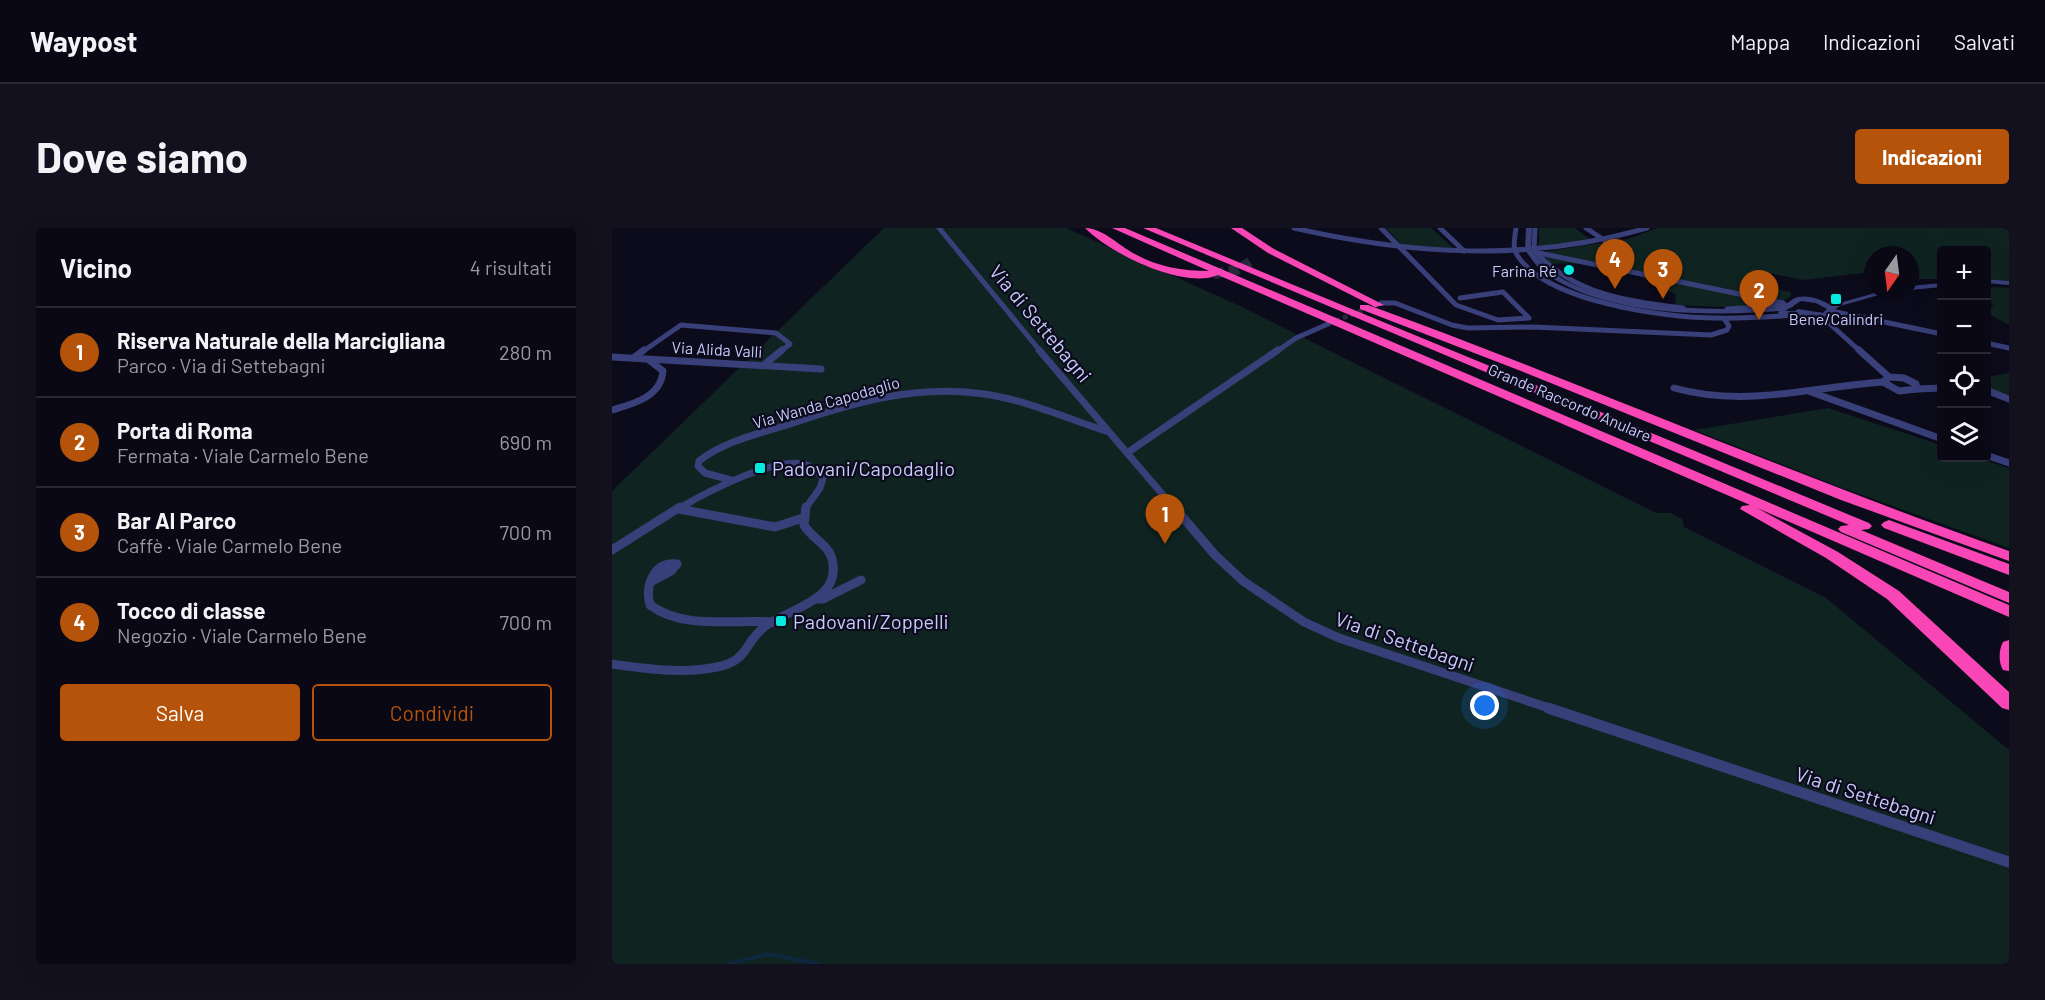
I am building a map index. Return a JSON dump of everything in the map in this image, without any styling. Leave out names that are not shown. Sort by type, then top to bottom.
[{"type":"highway","points":[[1089,228],[1126,256],[1153,267],[1184,273],[1214,274]]},
{"type":"highway","name":"Grande Raccordo Anulare","points":[[1117,228],[2009,611]]},
{"type":"highway","name":"Grande Raccordo Anulare","points":[[1132,228],[2009,598]]},
{"type":"highway","points":[[1235,228],[1251,245],[1252,259]]},
{"type":"highway","points":[[1235,228],[1302,267],[1453,339]]},
{"type":"highway","points":[[1242,228],[1302,267]]},
{"type":"highway","points":[[1150,229],[1453,339]]},
{"type":"highway","name":"Grande Raccordo Anulare","points":[[1150,229],[2009,586]]},
{"type":"highway","name":"Grande Raccordo Anulare","points":[[1453,339],[1833,492],[2009,556]]},
{"type":"highway","points":[[1461,375],[1706,489],[1798,536],[1893,595],[2009,703]]},
{"type":"highway","points":[[1578,390],[1679,436],[1912,534],[2009,570]]},
{"type":"highway","points":[[2009,646],[2009,665]]},
{"type":"street","name":"Via di Settebagni","points":[[939,228],[1094,416],[1215,555],[1268,603],[1310,626],[2009,862]]},
{"type":"street","points":[[1294,228],[1332,237],[1399,247],[1464,250],[1528,250],[1604,240],[1646,228]]},
{"type":"street","points":[[1313,233],[1322,228],[1332,237]]},
{"type":"street","points":[[1381,228],[1460,306],[1498,320],[1529,318],[1503,292],[1460,298]]},
{"type":"street","points":[[1440,228],[1464,250]]},
{"type":"street","points":[[1516,228],[1528,250],[1555,279],[1602,296],[1665,309],[1737,312],[1786,309],[1798,300],[1832,302],[1865,293]]},
{"type":"street","points":[[1522,228],[1528,250]]},
{"type":"street","points":[[1529,228],[1526,265],[1597,298],[1665,312],[1721,316],[1820,315],[1865,299]]},
{"type":"street","points":[[1528,250],[1535,228]]},
{"type":"street","points":[[1586,228],[1604,240]]},
{"type":"street","points":[[1386,245],[1392,239]]},
{"type":"street","points":[[1414,262],[1418,248]]},
{"type":"street","points":[[1528,250],[1791,305],[1807,314]]},
{"type":"street","points":[[1919,285],[1937,283]]},
{"type":"street","points":[[1991,283],[2009,284]]},
{"type":"street","points":[[1815,301],[1831,310],[1937,333]]},
{"type":"street","points":[[1381,303],[1395,303],[1452,325],[1475,329],[1539,327],[1710,335],[1727,330],[1728,325],[1725,320]]},
{"type":"street","points":[[1820,315],[1899,391],[1937,388]]},
{"type":"street","points":[[1127,453],[1296,338],[1328,324]]},
{"type":"street","points":[[633,358],[681,325],[691,325],[730,331],[776,333],[790,344],[765,366]]},
{"type":"street","points":[[1991,344],[2009,348]]},
{"type":"street","name":"Via Alida Valli","points":[[612,357],[821,369]]},
{"type":"street","points":[[612,410],[644,398],[659,385],[663,370],[658,364],[646,359]]},
{"type":"street","points":[[1674,388],[1698,396],[1731,400],[1886,380],[1909,380],[1916,384],[1917,389]]},
{"type":"street","name":"Via Wanda Capodaglio","points":[[730,480],[702,472],[698,466],[699,461],[712,450],[879,398],[912,392],[936,390],[983,394],[1042,408],[1108,432]]},
{"type":"street","points":[[1809,391],[1937,438]]},
{"type":"street","points":[[1991,392],[2009,399]]},
{"type":"street","points":[[1076,422],[1094,416]]},
{"type":"street","points":[[1991,457],[2009,463]]},
{"type":"street","points":[[612,550],[730,480],[782,464],[813,467],[820,472],[823,482],[802,518],[808,531],[828,549],[833,559],[829,583],[816,599],[759,631],[742,657],[721,666],[671,669],[612,664]]},
{"type":"street","points":[[679,509],[775,527],[802,518]]},
{"type":"street","points":[[816,599],[823,599],[861,580]]},
{"type":"street","points":[[652,581],[647,589],[647,600],[655,612],[667,618],[756,619],[773,622]]},
{"type":"green space","points":[[884,228],[1066,228],[1240,306],[1656,513],[1671,513],[1682,519],[1684,527],[1826,598],[2009,750],[2009,964],[612,964],[612,491]]},
{"type":"green space","points":[[1386,228],[1431,228],[1453,248],[1402,245]]},
{"type":"green space","points":[[1539,228],[1575,228],[1591,240],[1539,246]]},
{"type":"green space","points":[[1658,228],[2009,228],[2009,281],[1991,279],[1991,246],[1937,246],[1937,279],[1920,279],[1919,246],[1865,246],[1863,273],[1803,280],[1765,272],[1748,283],[1790,292],[1791,296],[1780,304],[1724,307],[1676,305],[1675,293],[1661,289],[1647,279],[1632,273],[1597,266],[1550,264],[1543,252],[1628,239]]},
{"type":"green space","points":[[1991,288],[2009,288],[2009,325],[1991,315],[1991,307],[1994,307],[1991,303]]},
{"type":"green space","points":[[2009,373],[2009,394],[1991,389],[1991,376]]},
{"type":"green space","points":[[1828,408],[1937,444],[1937,462],[1990,462],[2009,468],[2009,548],[1840,487],[1694,430]]},
{"type":"waterway","points":[[729,964],[768,954],[819,964]]},
{"type":"tunnel","points":[[1214,274],[1237,270],[1250,262]]},
{"type":"tunnel","points":[[1328,324],[1381,303]]},
{"type":"place","name":"Farina Ré","points":[[1569,270]]},
{"type":"place","name":"Tocco di classe","points":[[1615,289]]},
{"type":"place","name":"Bar Al Parco","points":[[1663,299]]},
{"type":"place","name":"Bene/Calindri","points":[[1836,299]]},
{"type":"place","name":"Porta di Roma","points":[[1759,320]]},
{"type":"place","name":"Padovani/Capodaglio","points":[[760,468]]},
{"type":"place","name":"Riserva Naturale della Marcigliana","points":[[1165,544]]},
{"type":"place","name":"Padovani/Zoppelli","points":[[781,621]]}]
